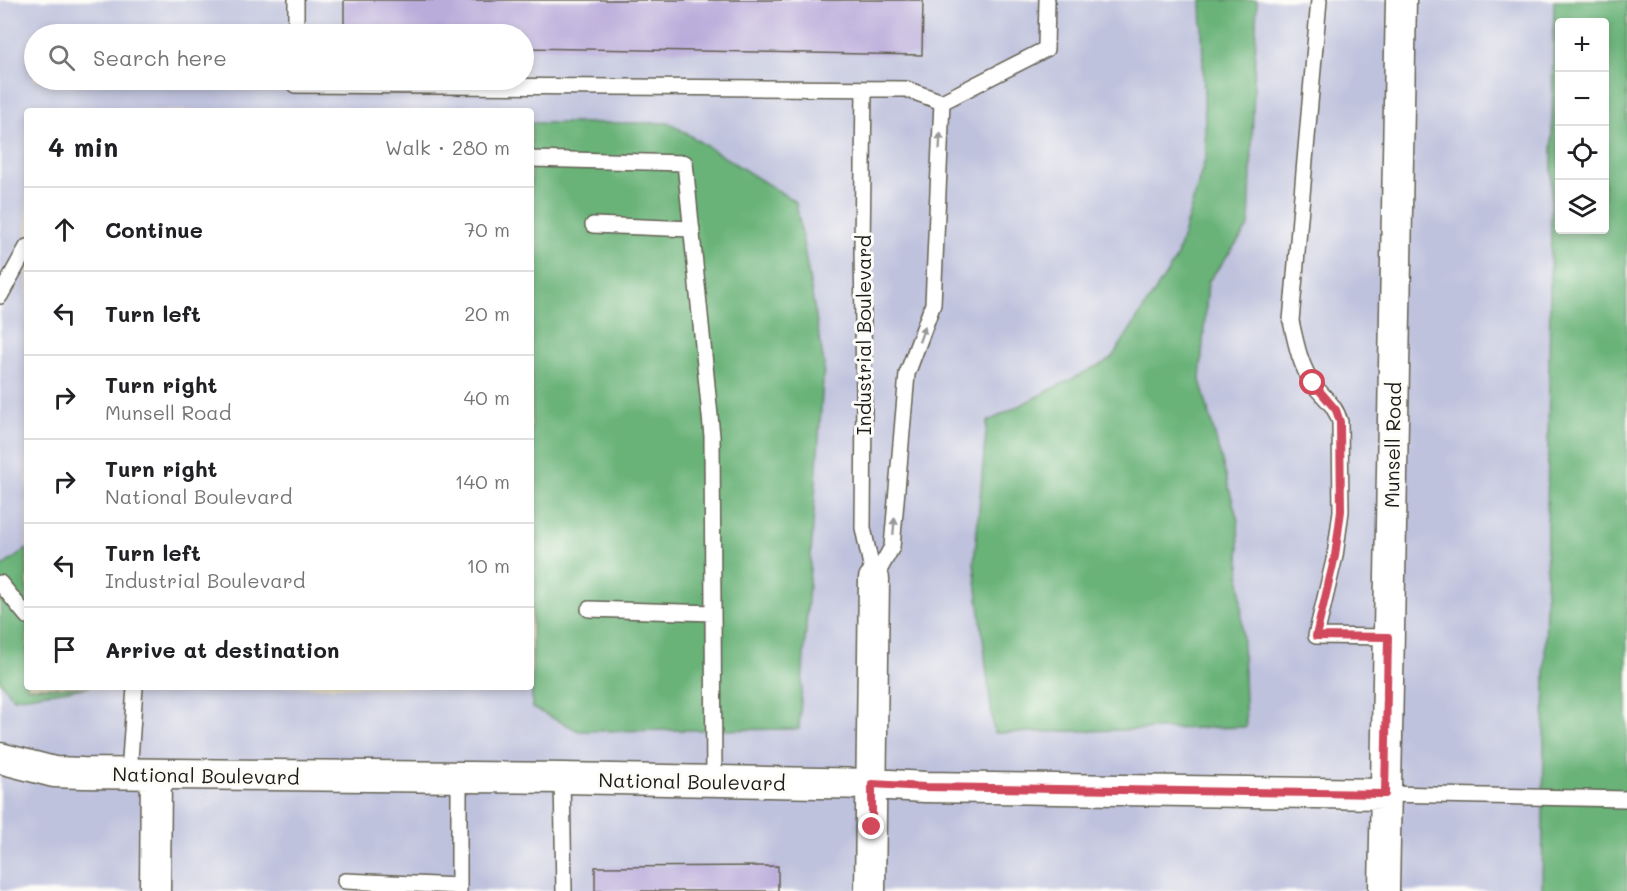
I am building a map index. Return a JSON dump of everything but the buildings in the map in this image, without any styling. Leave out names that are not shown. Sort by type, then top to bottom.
[{"type":"street","name":"Munsell Road","points":[[1384,891],[1401,0]]},
{"type":"street","name":"Industrial Boulevard","points":[[870,891],[874,579]]},
{"type":"street","name":"National Boulevard","points":[[0,758],[54,772],[562,778],[925,787],[1385,794]]},
{"type":"street","points":[[142,774],[155,891]]},
{"type":"lane","points":[[296,0],[296,24]]},
{"type":"lane","points":[[534,87],[906,89],[942,102],[1046,49],[1047,0]]},
{"type":"lane","points":[[1319,0],[1292,321],[1297,354],[1313,383],[1336,410],[1340,422],[1341,511],[1335,556],[1316,636],[1388,637]]},
{"type":"lane","name":"Industrial Boulevard","points":[[864,89],[862,249],[864,528],[874,579]]},
{"type":"lane","name":"Industrial Boulevard","points":[[874,579],[892,547],[907,374],[933,304],[942,102]]},
{"type":"lane","points":[[534,159],[685,163],[712,436],[714,781]]},
{"type":"lane","points":[[593,225],[692,229]]},
{"type":"lane","points":[[0,296],[24,252]]},
{"type":"lane","points":[[0,583],[24,612]]},
{"type":"lane","points":[[589,609],[713,613]]},
{"type":"lane","points":[[135,690],[142,774]]},
{"type":"lane","points":[[345,881],[459,889],[459,778]]},
{"type":"lane","points":[[562,778],[564,891]]},
{"type":"lane","points":[[1385,794],[1627,799]]},
{"type":"shaded area","points":[[0,0],[1554,0],[1542,891],[0,891]]},
{"type":"green space","points":[[1201,0],[1257,0],[1249,226],[1208,282],[1200,380],[1238,521],[1246,727],[994,733],[974,563],[987,422],[1111,359],[1176,259],[1206,156]]},
{"type":"green space","points":[[1554,0],[1627,0],[1627,891],[1542,891]]},
{"type":"green space","points":[[534,123],[670,123],[796,202],[824,364],[799,729],[579,731],[532,708],[532,690],[534,690]]},
{"type":"green space","points":[[24,551],[24,690],[69,690],[13,698],[0,681],[0,568]]},
{"type":"route","points":[[872,827],[872,784],[925,787],[1385,794],[1388,637],[1316,636],[1335,556],[1341,511],[1340,422],[1336,410],[1313,383]]}]
